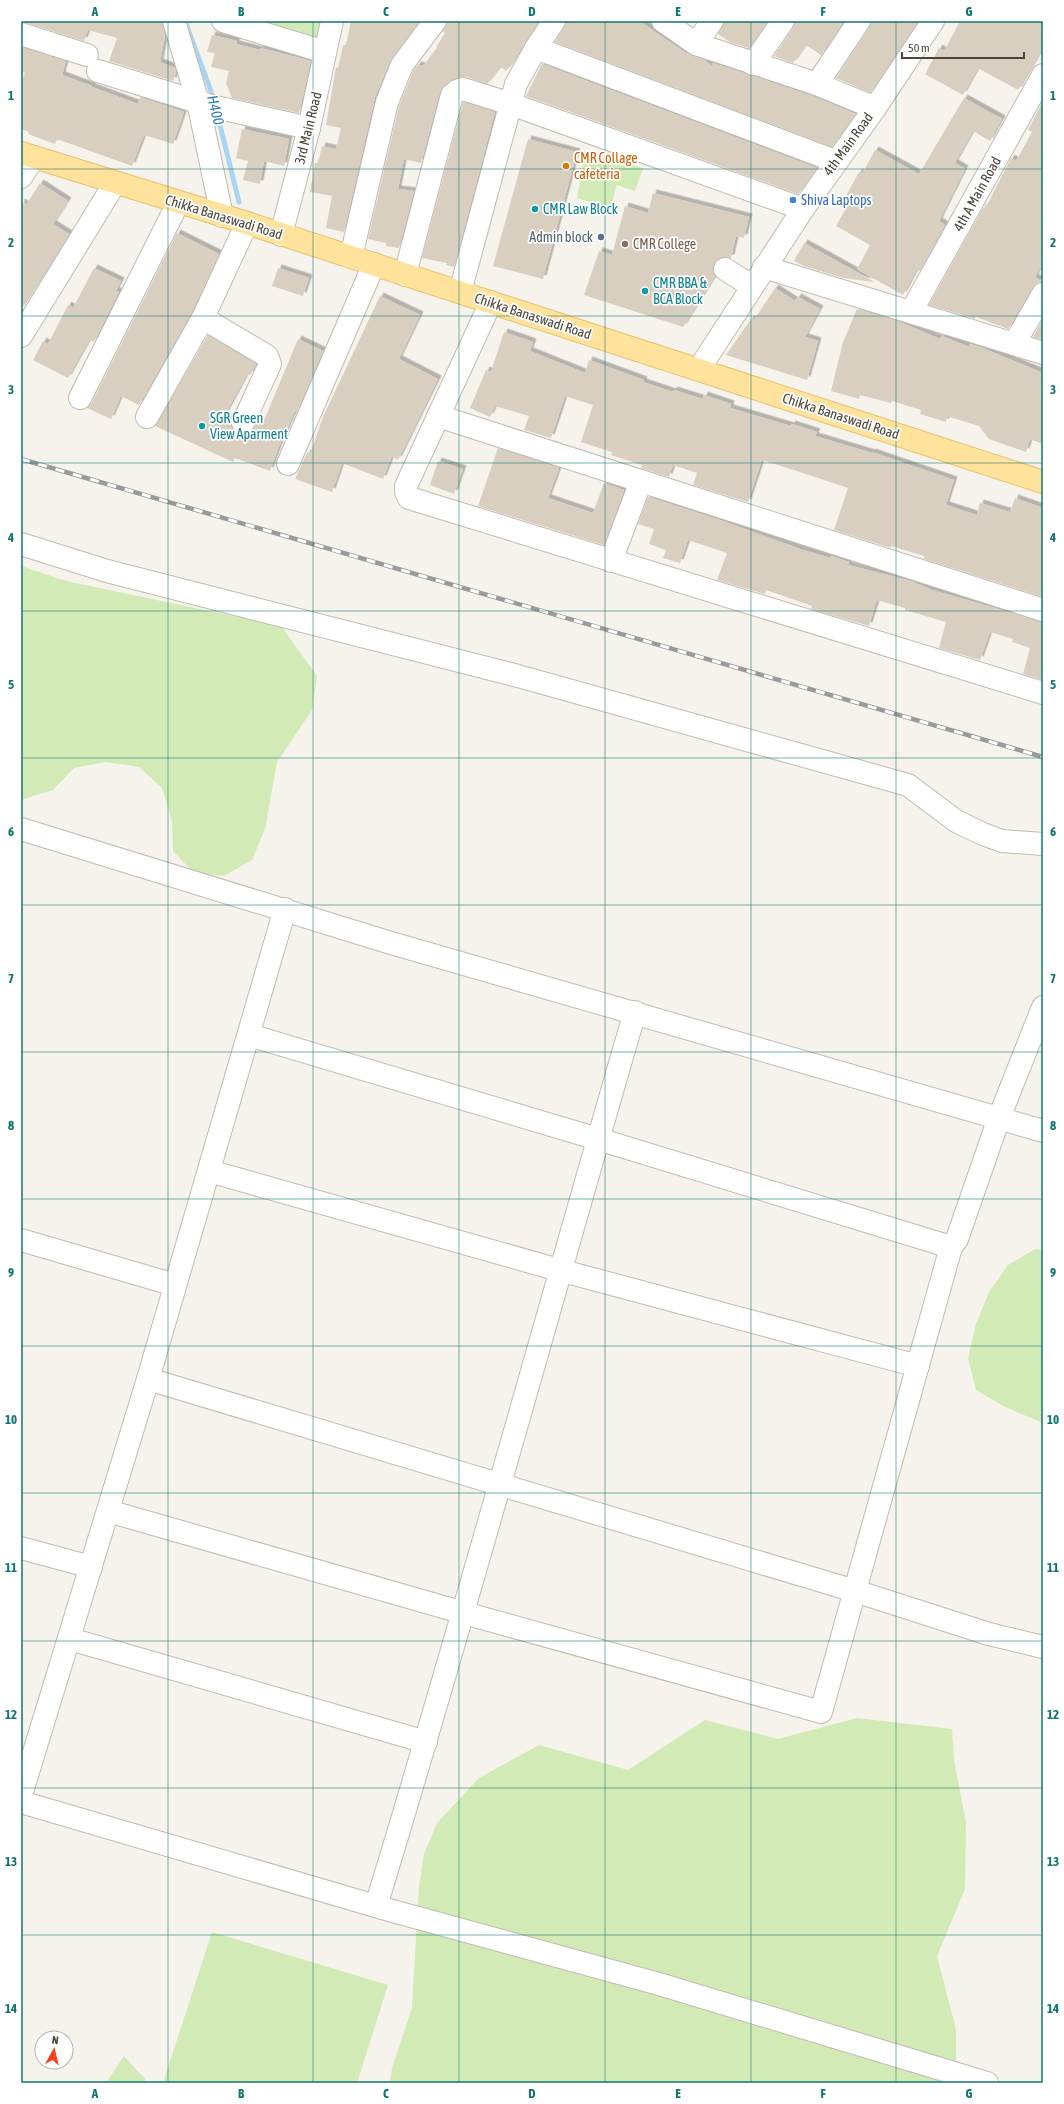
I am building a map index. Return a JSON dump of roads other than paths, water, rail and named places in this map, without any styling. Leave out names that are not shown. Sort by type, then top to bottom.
[{"type":"main road","name":"Chikka Banaswadi Road","points":[[28,155],[281,234],[1043,482]]},
{"type":"street","points":[[174,21],[212,106],[222,216]]},
{"type":"street","points":[[223,21],[326,52]]},
{"type":"street","name":"3rd Main Road","points":[[281,234],[309,128],[332,21]]},
{"type":"street","points":[[351,257],[387,102],[402,65],[435,21]]},
{"type":"street","points":[[460,292],[516,84],[536,48],[554,21]]},
{"type":"street","points":[[663,21],[696,44],[817,84],[875,108]]},
{"type":"street","points":[[696,44],[712,21]]},
{"type":"street","points":[[753,64],[783,21]]},
{"type":"street","points":[[817,84],[859,21]]},
{"type":"street","name":"4th Main Road","points":[[699,369],[758,276],[835,161],[875,108],[933,21]]},
{"type":"street","points":[[21,34],[92,63],[212,106],[309,128]]},
{"type":"street","points":[[536,48],[835,161]]},
{"type":"street","name":"4th A Main Road","points":[[911,312],[1043,75]]},
{"type":"street","points":[[405,275],[452,95],[457,91],[463,90],[511,104],[803,209]]},
{"type":"street","points":[[21,177],[28,155]]},
{"type":"street","points":[[21,336],[115,183]]},
{"type":"street","points":[[80,398],[178,203]]},
{"type":"street","points":[[147,417],[203,318],[247,224]]},
{"type":"street","points":[[288,464],[374,264]]},
{"type":"street","points":[[725,269],[742,280],[758,276],[911,312],[1043,353]]},
{"type":"street","points":[[1014,344],[1043,294]]},
{"type":"street","points":[[491,302],[406,486],[406,492],[409,498],[1043,694]]},
{"type":"street","points":[[203,318],[267,356],[269,360],[270,364],[243,423]]},
{"type":"street","points":[[438,416],[1043,610]]},
{"type":"street","points":[[611,561],[641,481]]},
{"type":"street","points":[[21,544],[107,571],[518,676],[908,785],[956,821],[983,834],[1002,841],[1043,844]]},
{"type":"street","points":[[21,830],[285,909],[391,943],[635,1012],[1043,1131]]},
{"type":"street","points":[[21,1796],[148,1379],[285,909]]},
{"type":"street","points":[[108,1511],[464,1614],[821,1712],[951,1247],[957,1239],[999,1118],[1043,1007]]},
{"type":"street","points":[[376,1906],[464,1614],[559,1270],[635,1012]]},
{"type":"street","points":[[248,1035],[598,1139],[951,1247]]},
{"type":"street","points":[[209,1171],[559,1270],[918,1366]]},
{"type":"street","points":[[21,1240],[175,1284]]},
{"type":"street","points":[[148,1379],[855,1591],[989,1634],[1043,1647]]},
{"type":"street","points":[[21,1548],[91,1567]]},
{"type":"street","points":[[70,1639],[426,1742]]},
{"type":"street","points":[[21,1802],[376,1906],[659,1984],[987,2083]]},
{"type":"waterway","name":"H400","points":[[185,21],[215,102]]},
{"type":"waterway","name":"H400","points":[[217,113],[239,202]]},
{"type":"railway","points":[[21,459],[1043,757]]},
{"type":"place","name":"CMR Collage cafeteria","points":[[566,166]]},
{"type":"place","name":"Shiva Laptops","points":[[793,200]]},
{"type":"place","name":"CMR Law Block","points":[[535,209]]},
{"type":"place","name":"Admin block","points":[[601,237]]},
{"type":"place","name":"CMR College","points":[[625,244]]},
{"type":"place","name":"CMR BBA & BCA Block","points":[[645,291]]},
{"type":"place","name":"SGR Green View Aparment","points":[[202,426]]}]
